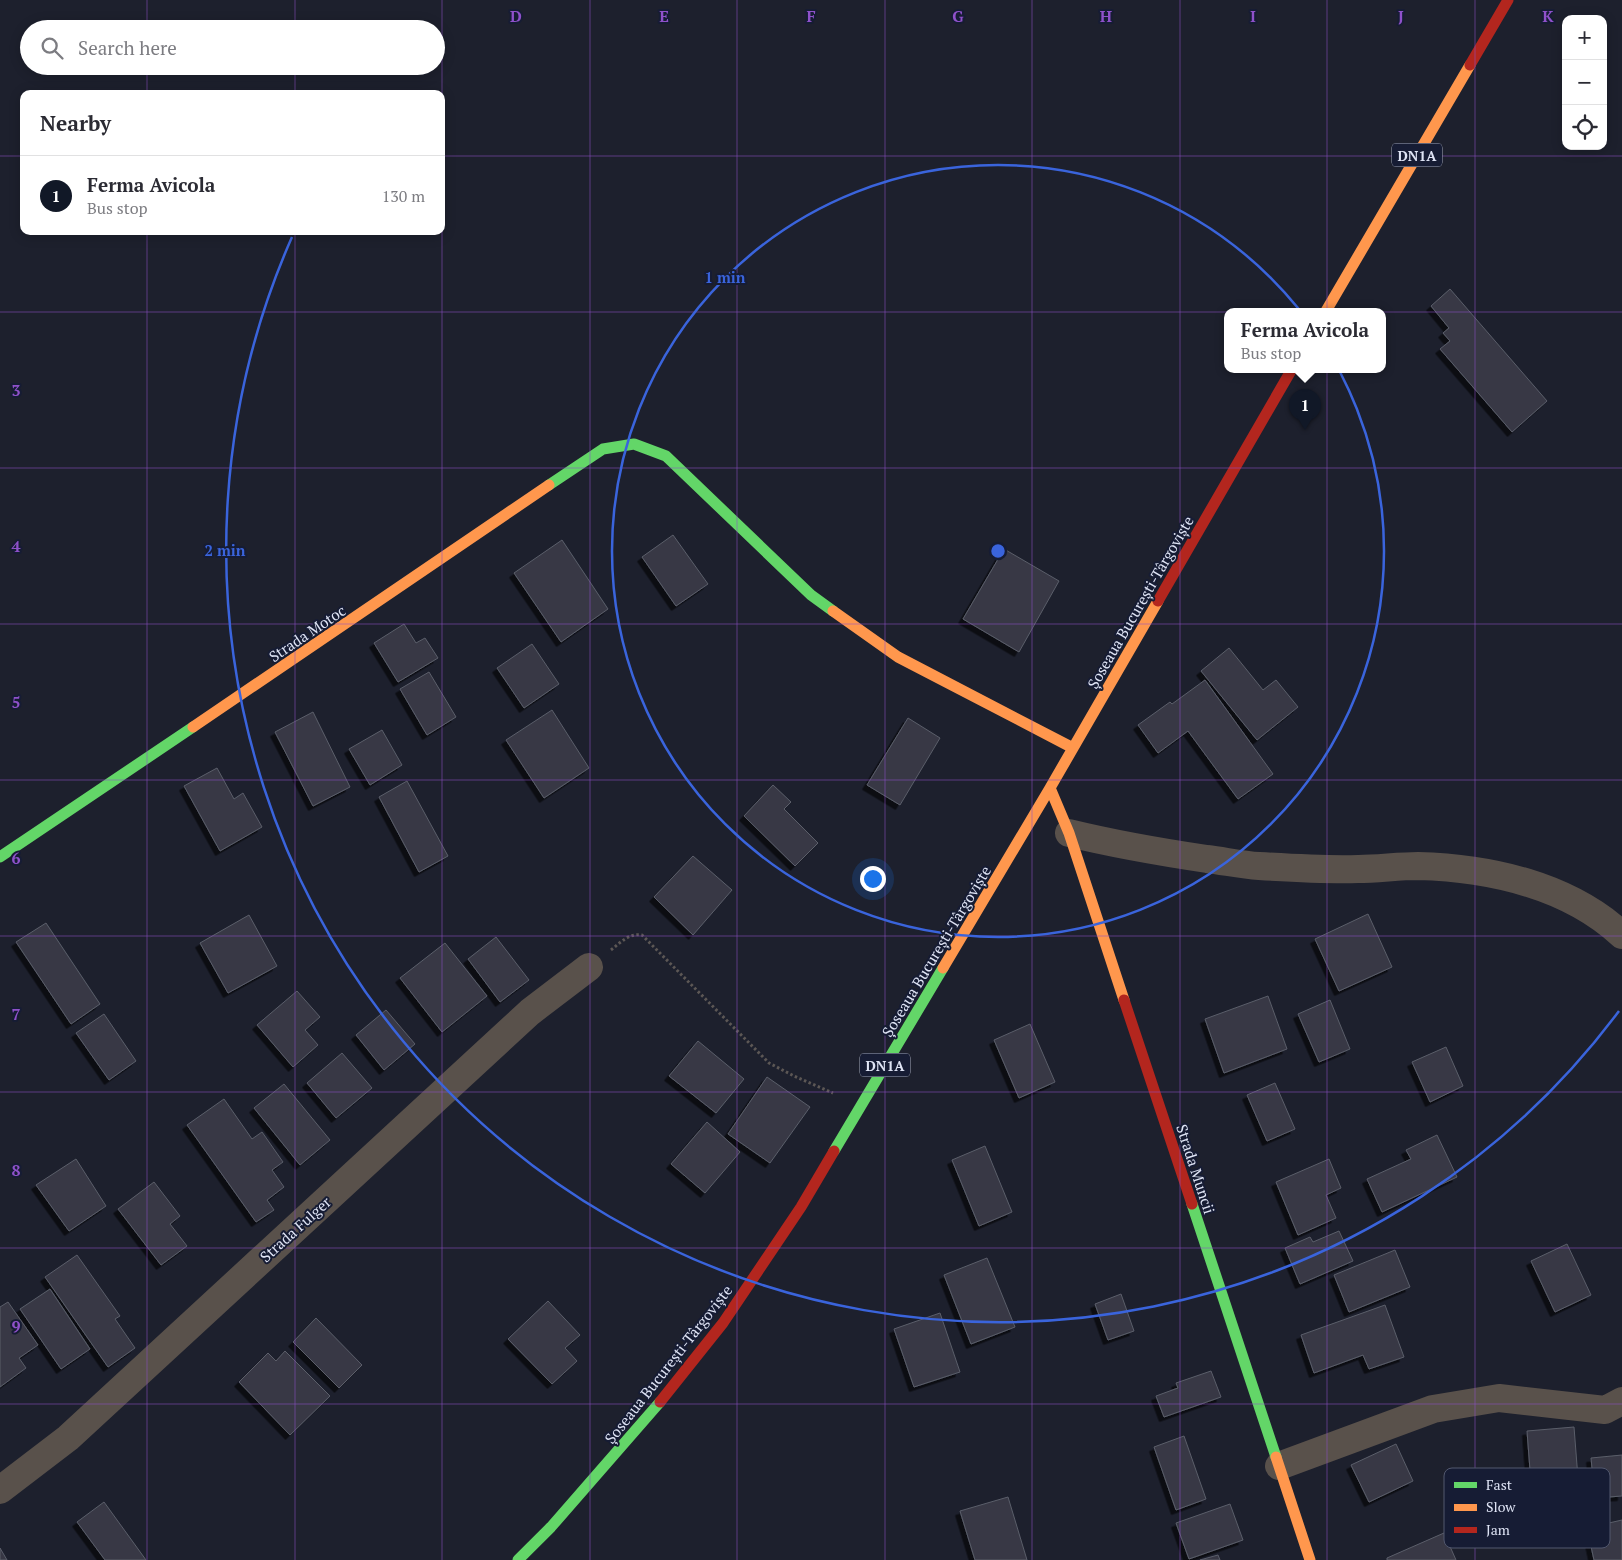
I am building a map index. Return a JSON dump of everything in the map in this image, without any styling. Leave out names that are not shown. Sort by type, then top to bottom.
[{"type":"street","name":"DN1A","points":[[1328,308],[1508,0]]},
{"type":"street","name":"Șoseaua București-Târgoviște","points":[[518,1560],[551,1527],[641,1425],[723,1323],[801,1207],[1050,788],[1290,373]]},
{"type":"street","name":"Strada Motoc","points":[[0,857],[603,449],[634,444],[666,456],[811,595],[898,657],[1073,748]]},
{"type":"street","name":"Strada Muncii","points":[[1050,788],[1069,834],[1310,1560]]},
{"type":"street","points":[[1069,834],[1122,846],[1256,866],[1358,869],[1417,866],[1493,874],[1550,891],[1576,903],[1610,924],[1622,935]]},
{"type":"street","name":"Strada Fulger","points":[[0,1490],[68,1438],[530,1012],[589,967]]},
{"type":"street","points":[[1279,1466],[1432,1409],[1499,1398],[1605,1410],[1622,1401]]},
{"type":"path","points":[[589,967],[626,938],[635,934],[642,935],[768,1063],[861,1105]]},
{"type":"building","points":[[1450,289],[1547,401],[1512,432],[1440,349],[1450,341],[1443,333],[1449,328],[1431,306]]},
{"type":"building","points":[[673,535],[708,584],[676,606],[642,557]]},
{"type":"building","points":[[562,540],[608,609],[561,642],[514,573]]},
{"type":"building","points":[[1004,549],[1059,581],[1019,652],[963,619]]},
{"type":"building","points":[[404,624],[416,643],[425,638],[438,658],[398,682],[374,643]]},
{"type":"building","points":[[532,644],[559,684],[524,708],[497,668]]},
{"type":"building","points":[[1229,648],[1263,690],[1276,680],[1298,707],[1257,740],[1201,671]]},
{"type":"building","points":[[429,672],[456,717],[427,735],[400,689]]},
{"type":"building","points":[[1205,680],[1273,774],[1238,799],[1188,731],[1158,753],[1138,725],[1170,702],[1172,704]]},
{"type":"building","points":[[552,710],[589,768],[544,798],[506,740]]},
{"type":"building","points":[[313,712],[350,787],[313,806],[275,732]]},
{"type":"building","points":[[908,718],[940,738],[900,805],[867,785]]},
{"type":"building","points":[[382,730],[402,765],[370,785],[349,749]]},
{"type":"building","points":[[217,768],[234,799],[243,793],[262,827],[220,851],[184,786]]},
{"type":"building","points":[[407,781],[448,856],[419,872],[379,797]]},
{"type":"building","points":[[773,785],[791,802],[784,809],[818,843],[795,866],[744,816]]},
{"type":"building","points":[[693,856],[732,890],[693,935],[654,897]]},
{"type":"building","points":[[1368,914],[1392,967],[1339,991],[1315,939]]},
{"type":"building","points":[[249,915],[277,966],[228,993],[200,943]]},
{"type":"building","points":[[46,923],[100,1004],[71,1024],[16,942]]},
{"type":"building","points":[[496,937],[529,980],[500,1002],[468,959]]},
{"type":"building","points":[[445,943],[487,996],[442,1032],[400,978]]},
{"type":"building","points":[[297,991],[320,1017],[305,1030],[318,1045],[293,1067],[257,1025]]},
{"type":"building","points":[[1268,996],[1287,1049],[1224,1073],[1205,1019]]},
{"type":"building","points":[[1330,1000],[1350,1049],[1319,1062],[1298,1014]]},
{"type":"building","points":[[386,1010],[415,1044],[384,1070],[356,1035]]},
{"type":"building","points":[[104,1014],[136,1061],[109,1080],[76,1033]]},
{"type":"building","points":[[1030,1024],[1055,1082],[1019,1098],[994,1040]]},
{"type":"building","points":[[698,1041],[744,1079],[716,1113],[669,1076]]},
{"type":"building","points":[[1446,1047],[1463,1086],[1430,1102],[1412,1062]]},
{"type":"building","points":[[342,1053],[372,1088],[336,1118],[307,1083]]},
{"type":"building","points":[[767,1077],[810,1107],[770,1163],[728,1134]]},
{"type":"building","points":[[1275,1083],[1295,1129],[1267,1141],[1247,1095]]},
{"type":"building","points":[[284,1084],[330,1140],[300,1165],[254,1108]]},
{"type":"building","points":[[224,1099],[252,1139],[262,1132],[283,1162],[272,1170],[284,1187],[267,1200],[274,1210],[256,1222],[187,1125]]},
{"type":"building","points":[[707,1122],[740,1152],[705,1193],[671,1164]]},
{"type":"building","points":[[1437,1135],[1457,1177],[1382,1212],[1367,1179],[1411,1159],[1406,1150]]},
{"type":"building","points":[[985,1146],[1012,1212],[979,1226],[952,1160]]},
{"type":"building","points":[[76,1159],[106,1206],[69,1231],[36,1185]]},
{"type":"building","points":[[1329,1159],[1341,1188],[1326,1195],[1336,1218],[1298,1235],[1276,1182]]},
{"type":"building","points":[[154,1182],[180,1216],[170,1224],[187,1246],[161,1265],[118,1209]]},
{"type":"building","points":[[1339,1231],[1353,1261],[1300,1284],[1285,1248],[1310,1237],[1313,1242]]},
{"type":"building","points":[[1567,1244],[1591,1295],[1555,1312],[1531,1261]]},
{"type":"building","points":[[1395,1250],[1410,1287],[1349,1312],[1334,1275]]},
{"type":"building","points":[[77,1255],[120,1316],[115,1319],[135,1348],[108,1367],[45,1277]]},
{"type":"building","points":[[987,1258],[1015,1327],[971,1344],[944,1275]]},
{"type":"building","points":[[50,1289],[90,1349],[61,1369],[20,1309]]},
{"type":"building","points":[[1121,1294],[1134,1331],[1108,1340],[1095,1304]]},
{"type":"building","points":[[548,1301],[580,1335],[565,1348],[577,1361],[552,1384],[508,1339]]},
{"type":"building","points":[[8,1302],[38,1345],[19,1358],[26,1368],[0,1387],[0,1307]]},
{"type":"building","points":[[1385,1305],[1404,1357],[1369,1369],[1363,1355],[1314,1373],[1301,1335]]},
{"type":"building","points":[[940,1313],[960,1372],[914,1387],[894,1329]]},
{"type":"building","points":[[316,1318],[362,1365],[339,1388],[293,1342]]},
{"type":"building","points":[[285,1351],[330,1396],[290,1435],[239,1382],[268,1353],[276,1361]]},
{"type":"building","points":[[1211,1371],[1221,1397],[1164,1417],[1156,1396],[1178,1388],[1176,1383]]},
{"type":"building","points":[[1574,1427],[1577,1468],[1530,1468],[1527,1431]]},
{"type":"building","points":[[1184,1436],[1206,1499],[1176,1510],[1154,1447]]},
{"type":"building","points":[[1396,1444],[1413,1481],[1369,1502],[1351,1465]]},
{"type":"building","points":[[1622,1455],[1622,1496],[1610,1497],[1610,1468],[1592,1468],[1591,1458]]},
{"type":"building","points":[[1008,1497],[1027,1560],[975,1560],[960,1511]]},
{"type":"building","points":[[104,1502],[146,1560],[105,1560],[77,1522]]},
{"type":"building","points":[[1230,1504],[1243,1540],[1189,1559],[1176,1523]]},
{"type":"building","points":[[1622,1520],[1622,1560],[1594,1560],[1591,1548],[1610,1548],[1610,1523]]},
{"type":"building","points":[[1444,1533],[1444,1548],[1451,1548],[1456,1560],[1387,1560],[1387,1558]]},
{"type":"building","points":[[0,1548],[7,1560],[0,1560]]},
{"type":"building","points":[[1218,1555],[1220,1560],[1200,1560]]},
{"type":"traffic: fast","points":[[549,485],[603,449],[634,444],[666,456],[811,595],[833,611]]},
{"type":"traffic: fast","points":[[0,857],[193,727]]},
{"type":"traffic: fast","points":[[834,1151],[943,968]]},
{"type":"traffic: fast","points":[[1192,1204],[1276,1457]]},
{"type":"traffic: fast","points":[[518,1560],[551,1527],[660,1402]]},
{"type":"traffic: slow","points":[[1328,308],[1470,65]]},
{"type":"traffic: slow","points":[[193,727],[549,485]]},
{"type":"traffic: slow","points":[[943,968],[1158,601]]},
{"type":"traffic: slow","points":[[833,611],[898,657],[1073,748]]},
{"type":"traffic: slow","points":[[1050,788],[1069,833],[1124,1000]]},
{"type":"traffic: slow","points":[[1276,1457],[1310,1560]]},
{"type":"traffic: jam","points":[[1470,65],[1508,0]]},
{"type":"traffic: jam","points":[[1158,601],[1290,373]]},
{"type":"traffic: jam","points":[[1124,1000],[1192,1204]]},
{"type":"traffic: jam","points":[[660,1402],[723,1323],[801,1207],[834,1151]]},
{"type":"place","name":"Ferma Avicola","points":[[1305,430]]}]
